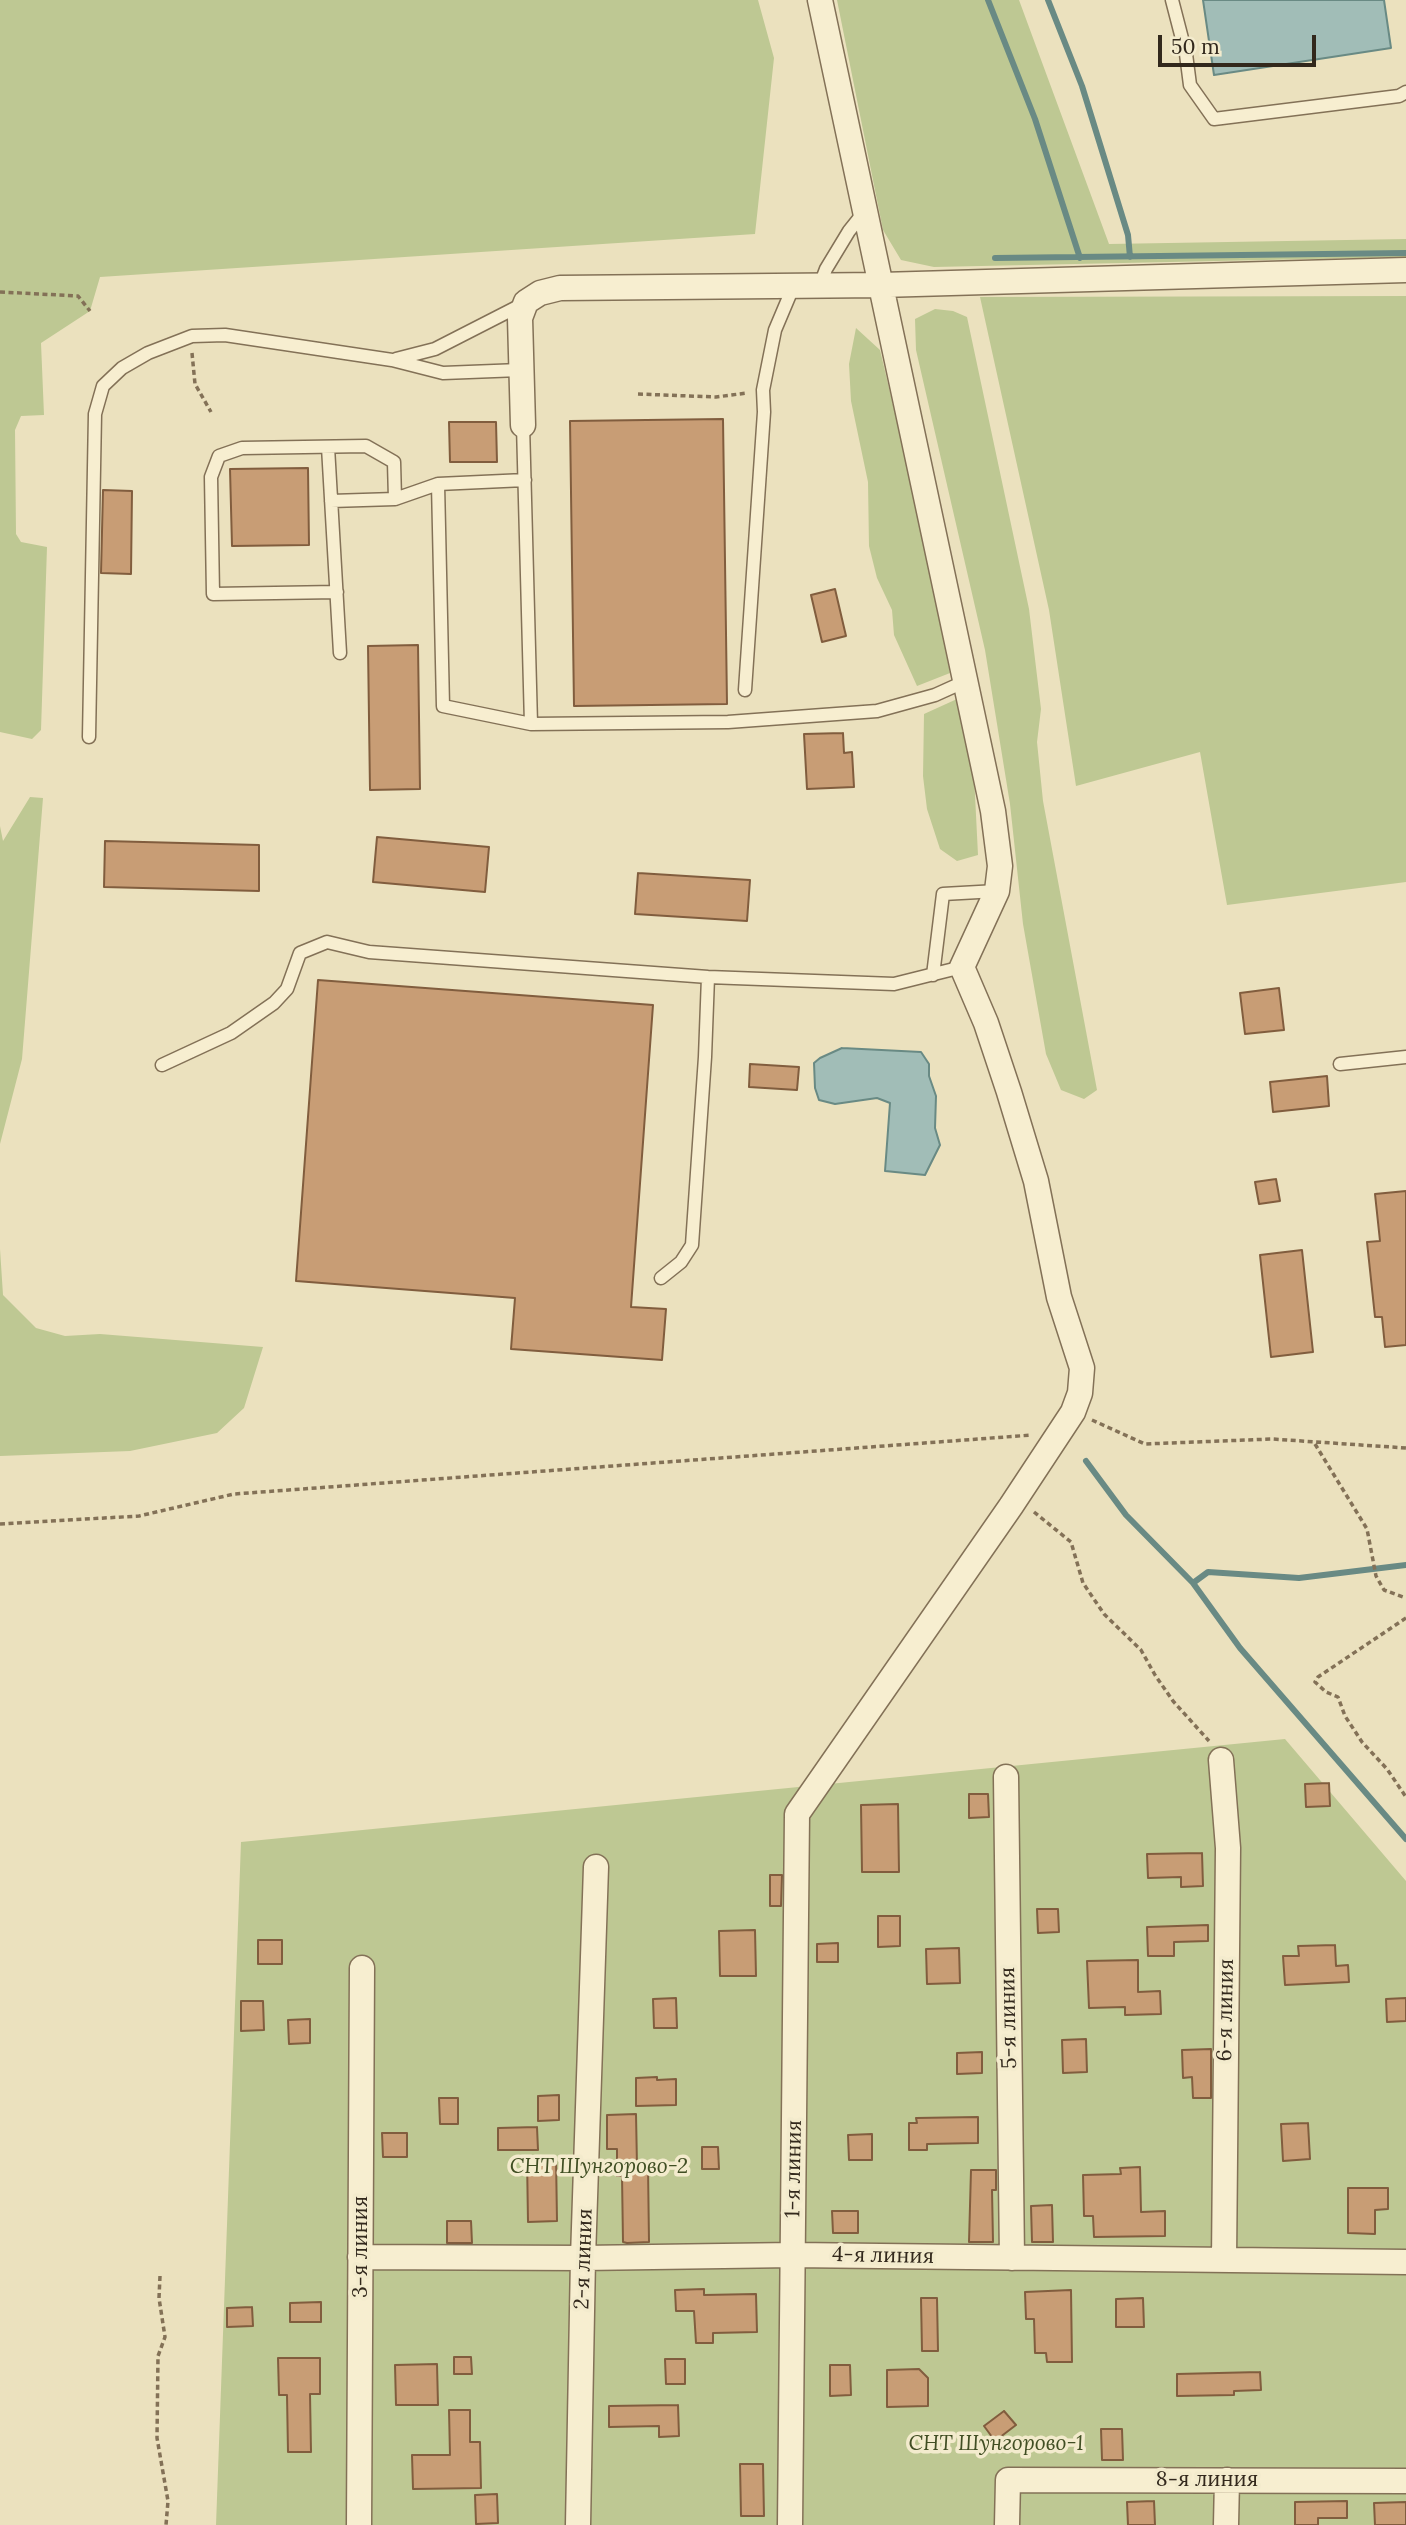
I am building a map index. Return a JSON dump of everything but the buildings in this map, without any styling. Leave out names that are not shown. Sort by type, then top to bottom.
[{"type":"street","points":[[820,0],[993,811],[1000,866],[997,891],[962,967],[986,1023],[1036,1181],[1059,1297],[1082,1368],[1080,1393],[1073,1412],[1016,1499]]},
{"type":"street","points":[[523,425],[520,318],[526,302],[540,293],[560,288],[881,285],[1406,270]]},
{"type":"street","name":"1-я линия","points":[[790,2525],[797,1814],[1016,1499]]},
{"type":"street","name":"6-я линия","points":[[1221,1760],[1228,1848],[1224,2260]]},
{"type":"street","name":"5-я линия","points":[[1006,1777],[1012,2258]]},
{"type":"street","name":"2-я линия","points":[[578,2525],[583,2258],[596,1867]]},
{"type":"street","name":"3-я линия","points":[[359,2525],[362,1968]]},
{"type":"street","name":"4-я линия","points":[[360,2257],[793,2255],[1406,2262]]},
{"type":"street","name":"8-я линия","points":[[1007,2525],[1008,2480],[1406,2481]]},
{"type":"street","points":[[1226,2525],[1227,2480]]},
{"type":"lane","points":[[1172,0],[1186,54],[1189,85],[1214,118],[1399,96],[1406,92]]},
{"type":"lane","points":[[820,285],[831,260],[865,211]]},
{"type":"lane","points":[[745,690],[764,412],[763,390],[775,330],[794,285]]},
{"type":"lane","points":[[391,360],[435,349],[526,302]]},
{"type":"lane","points":[[89,737],[95,414],[103,386],[122,368],[148,353],[191,336],[225,335],[391,360],[443,373],[520,370]]},
{"type":"lane","points":[[523,425],[531,724]]},
{"type":"lane","points":[[337,592],[213,594],[211,477],[219,456],[242,448],[366,446],[394,462],[395,499]]},
{"type":"lane","points":[[328,447],[340,653]]},
{"type":"lane","points":[[331,501],[395,499],[438,484],[525,480]]},
{"type":"lane","points":[[438,484],[443,706],[531,724],[728,722],[877,711],[935,695],[966,681]]},
{"type":"lane","points":[[933,975],[943,894],[997,891]]},
{"type":"lane","points":[[162,1065],[231,1033],[274,1003],[287,989],[300,953],[327,942],[369,952],[708,977],[894,984],[962,967]]},
{"type":"lane","points":[[662,1278],[681,1262],[692,1245],[708,977]]},
{"type":"lane","points":[[1340,1064],[1406,1057]]},
{"type":"path","points":[[0,292],[78,296],[90,311]]},
{"type":"path","points":[[191,336],[195,384],[212,412]]},
{"type":"path","points":[[638,394],[716,397],[763,390]]},
{"type":"path","points":[[1073,1412],[1145,1444],[1272,1439],[1406,1448]]},
{"type":"path","points":[[0,1524],[139,1516],[234,1494],[1059,1433]]},
{"type":"path","points":[[1314,1443],[1367,1529],[1376,1576],[1384,1590],[1406,1598]]},
{"type":"path","points":[[1016,1499],[1071,1542],[1083,1583],[1104,1614],[1141,1650],[1167,1692],[1204,1733],[1221,1760]]},
{"type":"path","points":[[1406,1618],[1318,1677],[1315,1682],[1326,1692],[1338,1697],[1345,1716],[1362,1742],[1402,1787],[1406,1797]]},
{"type":"path","points":[[160,2276],[159,2298],[165,2337],[159,2356],[156,2438],[168,2501],[166,2525]]},
{"type":"green space","points":[[0,0],[758,0],[774,58],[755,234],[100,277],[90,311],[41,343],[44,415],[21,416],[15,430],[16,534],[21,542],[47,547],[41,730],[32,739],[0,732]]},
{"type":"green space","points":[[837,0],[1019,0],[1109,244],[1406,239],[1406,257],[934,267],[901,260],[883,230]]},
{"type":"green space","points":[[1406,296],[1406,882],[1227,905],[1200,752],[1076,786],[1049,610],[980,297]]},
{"type":"green space","points":[[935,309],[953,311],[967,317],[1029,609],[1041,709],[1037,742],[1043,801],[1097,1090],[1084,1099],[1061,1090],[1046,1054],[1023,924],[1010,804],[985,650],[916,350],[915,319]]},
{"type":"green space","points":[[856,328],[880,350],[917,506],[950,673],[917,686],[894,635],[892,610],[877,578],[869,546],[868,482],[851,401],[849,364]]},
{"type":"green space","points":[[957,699],[974,775],[978,855],[957,861],[940,849],[927,809],[923,776],[924,714]]},
{"type":"green space","points":[[30,797],[43,798],[22,1059],[0,1144],[0,826],[3,841]]},
{"type":"green space","points":[[0,1249],[3,1295],[36,1328],[65,1336],[100,1334],[263,1347],[244,1408],[217,1433],[130,1451],[0,1456]]},
{"type":"green space","name":"СНТ Шунгорово-2","points":[[1285,1739],[1406,1881],[1406,2525],[216,2525],[241,1842]]},
{"type":"water","points":[[1203,0],[1384,0],[1391,48],[1214,75]]},
{"type":"water","points":[[842,1048],[921,1052],[929,1064],[929,1076],[936,1096],[935,1128],[940,1145],[925,1175],[885,1171],[890,1103],[877,1098],[835,1104],[819,1100],[815,1088],[814,1063]]},
{"type":"waterway","points":[[988,0],[1035,119],[1080,258]]},
{"type":"waterway","points":[[1048,0],[1082,86],[1128,235],[1130,257]]},
{"type":"waterway","points":[[995,258],[1406,253]]},
{"type":"waterway","points":[[1086,1461],[1126,1515],[1193,1583],[1240,1648],[1406,1839]]},
{"type":"waterway","points":[[1193,1583],[1208,1572],[1299,1578],[1406,1565]]},
{"type":"park label","name":"СНТ Шунгорово-1","points":[[996,2444]]}]
